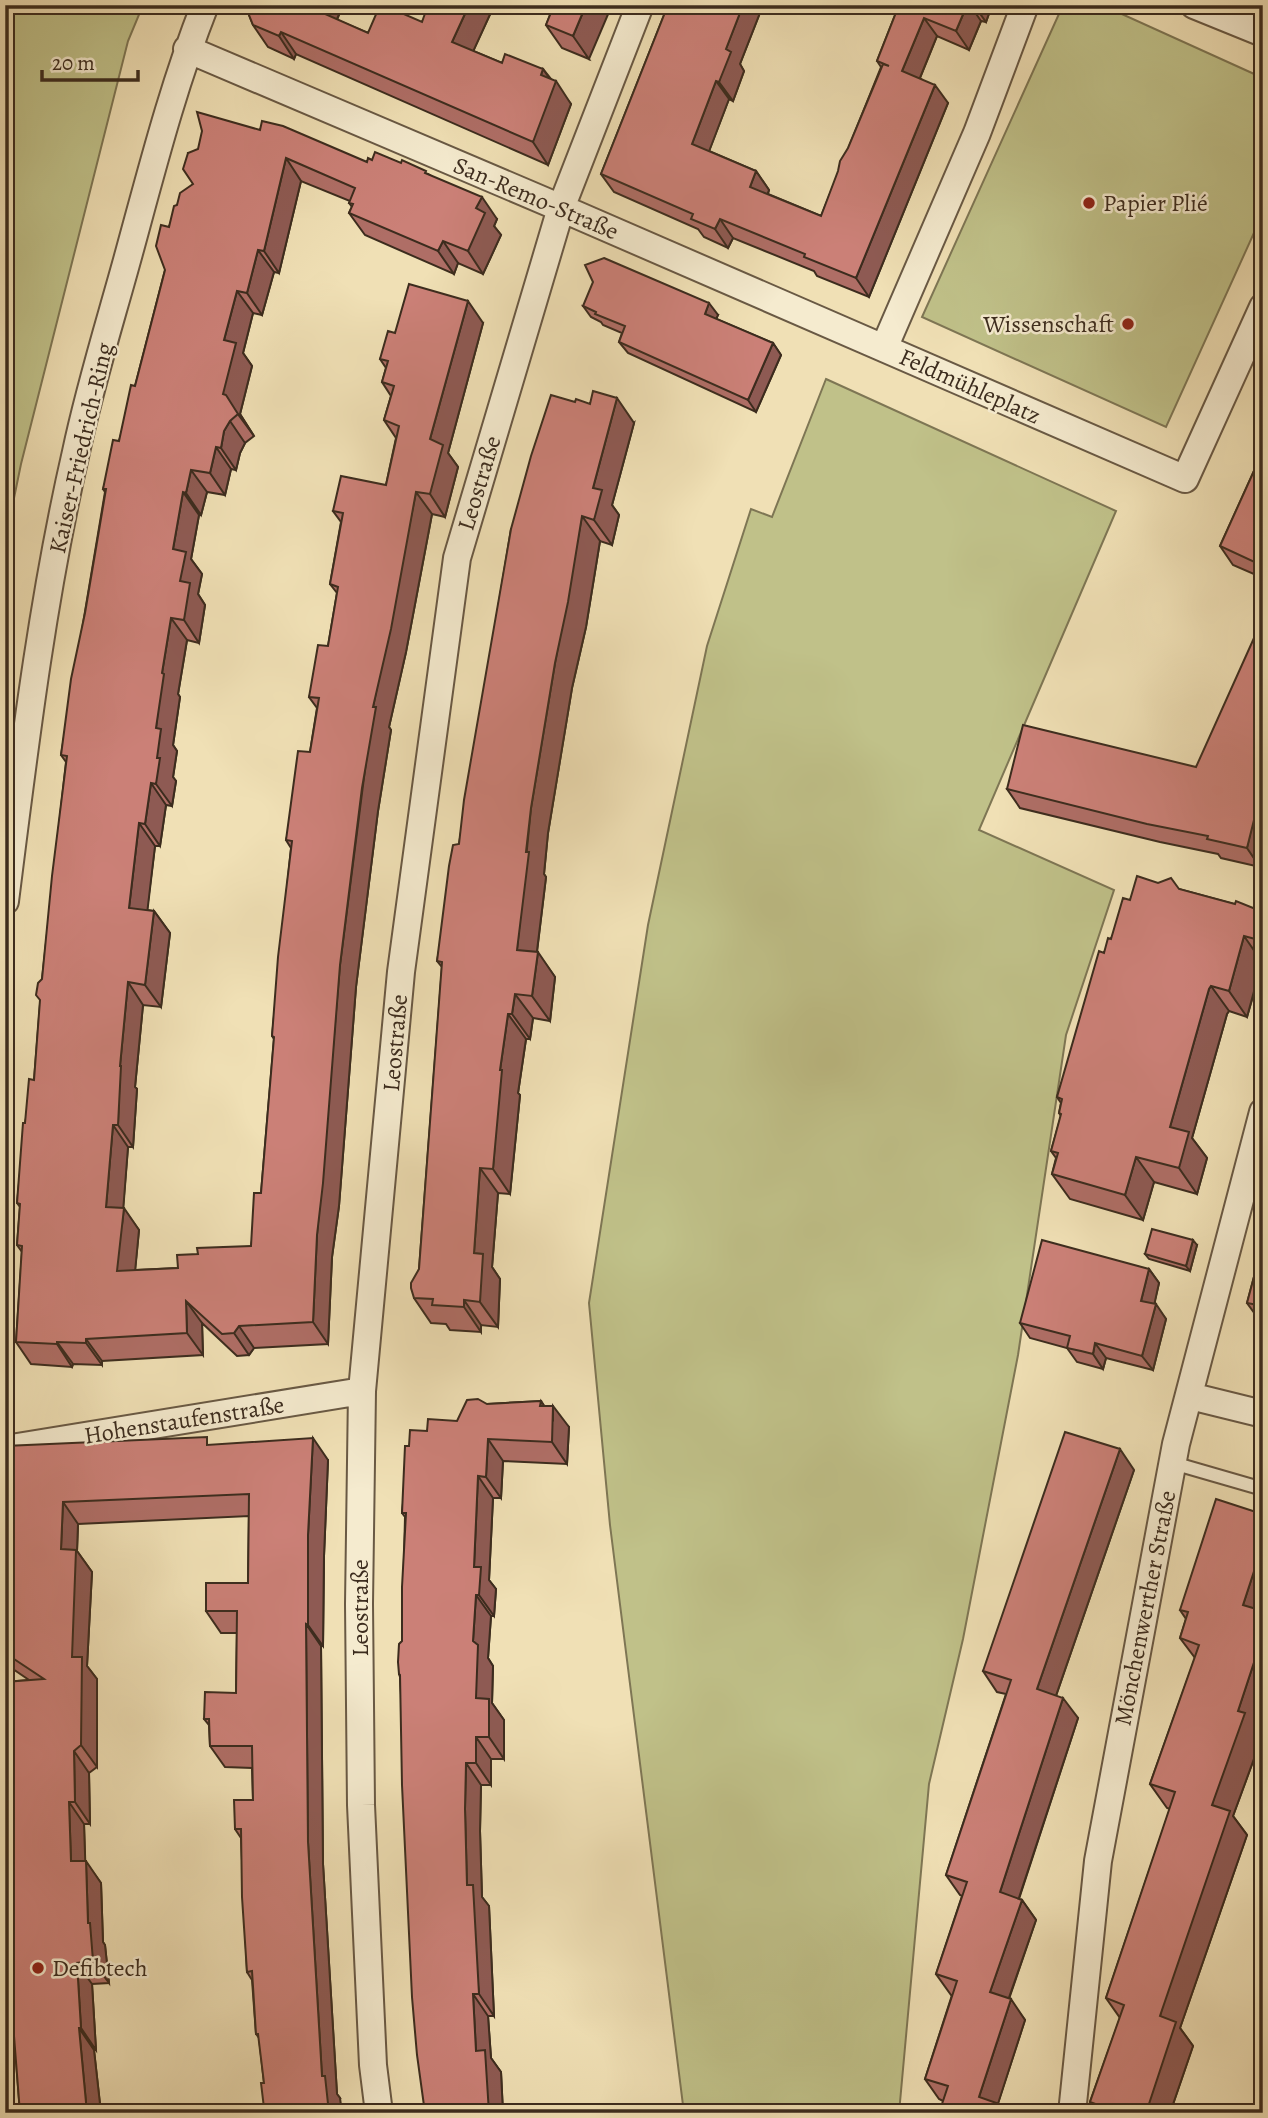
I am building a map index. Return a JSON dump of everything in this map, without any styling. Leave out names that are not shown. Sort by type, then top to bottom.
[{"type":"street","name":"Kaiser-Friedrich-Ring","points":[[5,901],[47,596],[76,451],[169,108],[187,49],[205,5]]},
{"type":"street","name":"Leostraße","points":[[379,2113],[373,2065],[361,1805],[359,1604],[362,1391],[401,972],[457,558],[561,208],[640,5]]},
{"type":"street","name":"Feldmühleplatz","points":[[1025,5],[977,133],[884,348],[1185,479],[1263,307]]},
{"type":"street","points":[[1194,5],[1263,33]]},
{"type":"street","name":"San-Remo-Straße","points":[[187,49],[884,348]]},
{"type":"street","name":"Mönchenwerther Straße","points":[[1072,2113],[1098,1861],[1176,1444],[1263,1112]]},
{"type":"street","name":"Hohenstaufenstraße","points":[[5,1449],[362,1391]]},
{"type":"street","points":[[1190,1396],[1263,1414]]},
{"type":"lane","points":[[1173,1463],[1263,1489]]},
{"type":"green space","points":[[5,5],[143,5],[128,41],[21,464],[5,542]]},
{"type":"green space","points":[[1063,5],[1102,5],[1263,78],[1263,213],[1166,427],[922,317]]},
{"type":"green space","points":[[826,379],[1116,511],[979,830],[1114,890],[1066,1035],[1018,1355],[963,1639],[929,1784],[899,2113],[684,2113],[610,1525],[589,1303],[648,925],[707,646],[751,509],[772,517]]},
{"type":"building","points":[[245,5],[318,5],[316,10],[368,33],[380,5],[422,22],[428,5],[469,5],[452,42],[502,63],[505,54],[543,69],[541,75],[556,81],[533,142],[281,32],[279,36],[253,25]]},
{"type":"building","points":[[554,5],[586,5],[573,36],[546,25]]},
{"type":"building","points":[[668,5],[743,5],[726,49],[731,52],[719,82],[716,81],[692,144],[756,171],[750,187],[821,216],[840,161],[883,64],[889,66],[877,61],[899,5],[967,5],[956,31],[924,18],[902,71],[935,85],[856,278],[720,219],[715,229],[691,219],[693,214],[601,174]]},
{"type":"building","points":[[197,112],[260,130],[262,121],[283,126],[367,162],[368,158],[372,160],[375,152],[401,163],[402,160],[426,171],[425,173],[482,197],[476,208],[485,213],[468,251],[443,241],[438,251],[349,213],[353,204],[349,203],[355,188],[286,158],[264,251],[258,250],[247,293],[237,291],[224,340],[236,343],[223,394],[238,414],[224,431],[221,448],[216,447],[210,473],[191,470],[186,493],[183,492],[173,549],[186,552],[180,581],[190,583],[184,620],[171,618],[156,728],[161,729],[157,758],[160,758],[156,784],[151,783],[145,824],[139,823],[129,908],[154,911],[145,985],[128,982],[120,1066],[118,1125],[113,1125],[106,1207],[124,1208],[117,1271],[178,1268],[177,1255],[198,1254],[197,1248],[251,1246],[254,1193],[261,1193],[278,957],[292,841],[286,840],[298,751],[310,752],[319,698],[309,697],[318,645],[328,646],[338,587],[330,584],[343,513],[333,511],[341,476],[386,485],[399,426],[384,420],[394,386],[382,382],[388,361],[380,359],[388,331],[395,333],[409,284],[468,301],[430,439],[443,445],[430,494],[416,492],[391,629],[373,707],[376,707],[362,788],[340,965],[317,1235],[313,1322],[239,1326],[234,1333],[222,1334],[186,1301],[187,1333],[86,1339],[86,1343],[16,1342],[22,1246],[17,1245],[20,1204],[17,1203],[23,1123],[29,1079],[34,1080],[40,1000],[36,995],[38,983],[42,979],[67,756],[61,755],[71,679],[85,613],[113,440],[119,441],[131,385],[135,386],[165,270],[156,246],[161,225],[169,227],[180,193],[193,184],[183,169],[188,153],[198,149],[202,131]]},
{"type":"building","points":[[604,258],[709,303],[705,314],[773,343],[748,400],[619,342],[625,326],[583,306],[593,282],[585,265]]},
{"type":"building","points":[[593,391],[617,398],[593,488],[602,490],[594,520],[582,516],[531,808],[526,852],[529,852],[517,950],[538,952],[532,996],[515,994],[512,1014],[508,1014],[500,1070],[493,1169],[480,1168],[474,1253],[483,1254],[480,1302],[464,1300],[464,1307],[432,1305],[433,1299],[414,1298],[411,1283],[419,1269],[442,962],[437,961],[449,866],[453,845],[459,844],[464,800],[511,529],[531,456],[551,395],[590,404]]},
{"type":"building","points":[[1263,451],[1263,566],[1220,546]]},
{"type":"building","points":[[1263,618],[1263,782],[1247,848],[1207,839],[1208,836],[1147,824],[1007,789],[1023,725],[1196,767]]},
{"type":"building","points":[[1137,876],[1158,883],[1171,878],[1179,889],[1235,904],[1236,901],[1263,912],[1263,926],[1259,940],[1244,936],[1229,991],[1211,986],[1209,989],[1170,1127],[1189,1132],[1179,1168],[1136,1157],[1125,1195],[1052,1174],[1058,1153],[1051,1151],[1061,1114],[1062,1099],[1057,1097],[1099,951],[1104,953],[1123,898],[1130,900]]},
{"type":"building","points":[[1152,1229],[1193,1240],[1186,1266],[1145,1254]]},
{"type":"building","points":[[1042,1240],[1149,1269],[1141,1301],[1156,1304],[1142,1356],[1095,1343],[1093,1354],[1067,1348],[1070,1336],[1020,1323]]},
{"type":"building","points":[[1263,1243],[1263,1306],[1247,1303]]},
{"type":"building","points":[[478,1399],[487,1404],[541,1401],[540,1406],[553,1406],[552,1442],[488,1439],[486,1477],[478,1476],[474,1567],[481,1567],[473,1641],[478,1645],[476,1698],[489,1699],[489,1737],[476,1737],[476,1763],[466,1763],[465,1809],[467,1885],[473,1885],[479,1994],[473,1994],[476,2051],[485,2050],[489,2113],[425,2113],[412,1997],[398,1662],[399,1644],[402,1641],[405,1446],[409,1446],[410,1430],[427,1431],[428,1419],[457,1421],[467,1400]]},
{"type":"building","points":[[1065,1432],[1120,1449],[1037,1689],[1063,1698],[1000,1892],[1022,1900],[990,1992],[1011,1999],[979,2097],[1002,2105],[1000,2113],[939,2113],[948,2086],[925,2079],[957,1981],[936,1974],[967,1882],[946,1875],[1011,1680],[983,1671]]},
{"type":"building","points":[[207,1437],[207,1445],[313,1438],[308,1535],[308,1625],[306,1624],[308,1842],[322,2076],[325,2076],[329,2113],[259,2113],[259,2108],[264,2108],[261,2083],[264,2083],[256,2034],[252,1971],[247,1972],[241,1829],[235,1829],[234,1800],[253,1800],[252,1746],[210,1746],[209,1719],[204,1719],[205,1692],[236,1693],[237,1611],[206,1611],[206,1583],[248,1583],[249,1494],[63,1502],[61,1549],[76,1550],[72,1657],[82,1657],[81,1745],[74,1751],[75,1802],[69,1802],[71,1861],[86,1861],[88,1923],[93,1961],[77,1963],[79,2028],[87,2113],[20,2113],[8,1959],[5,1959],[5,1682],[44,1679],[5,1653],[5,1480],[11,1481],[5,1446]]},
{"type":"building","points":[[1216,1499],[1259,1513],[1263,1504],[1263,1561],[1258,1559],[1243,1605],[1263,1611],[1263,1635],[1238,1711],[1245,1713],[1212,1805],[1230,1811],[1160,2016],[1176,2022],[1146,2113],[1102,2113],[1104,2107],[1090,2102],[1124,2005],[1106,1998],[1175,1792],[1150,1784],[1199,1645],[1180,1638],[1188,1612],[1180,1610]]},
{"type":"place","name":"Papier Plié","points":[[1089,203]]},
{"type":"place","name":"Wissenschaft","points":[[1128,324]]},
{"type":"place","name":"Defibtech","points":[[38,1968]]}]
